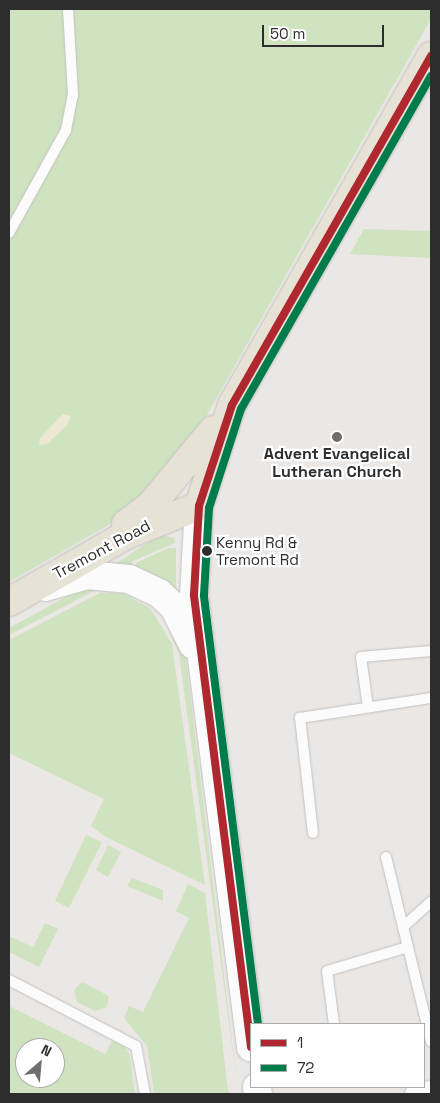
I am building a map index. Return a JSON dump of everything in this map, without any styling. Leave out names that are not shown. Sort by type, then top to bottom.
[{"type":"main road","points":[[10,600],[151,505],[232,405],[431,56]]},
{"type":"main road","points":[[232,405],[198,506],[194,595],[250,1039]]},
{"type":"main road","name":"Tremont Road","points":[[10,600],[126,534],[198,506]]},
{"type":"main road","points":[[10,600],[87,575],[129,580],[159,593],[174,607],[187,627],[203,676]]},
{"type":"street","points":[[415,1094],[431,1092]]},
{"type":"lane","points":[[9,233],[66,130],[73,95],[68,9]]},
{"type":"lane","points":[[368,707],[361,657],[431,651]]},
{"type":"lane","points":[[312,832],[300,718],[431,698]]},
{"type":"lane","points":[[386,857],[431,1042]]},
{"type":"lane","points":[[403,928],[431,902]]},
{"type":"lane","points":[[334,1023],[327,971],[408,947]]},
{"type":"lane","points":[[9,980],[136,1046],[145,1094]]},
{"type":"green space","points":[[9,9],[431,9],[431,19],[186,452],[126,515],[9,582]]},
{"type":"green space","points":[[364,229],[431,231],[431,258],[350,254]]},
{"type":"green space","points":[[159,535],[174,538],[175,543],[133,561],[129,569],[114,565]]},
{"type":"green space","points":[[168,548],[176,548],[176,593],[134,571],[136,563]]},
{"type":"green space","points":[[90,584],[100,588],[9,635],[9,628]]},
{"type":"green space","points":[[100,593],[122,593],[150,608],[172,644],[205,885],[106,837],[91,826],[104,799],[9,753],[9,640]]},
{"type":"green space","points":[[158,602],[185,651],[237,1082],[179,654]]},
{"type":"green space","points":[[86,835],[102,842],[69,908],[55,901]]},
{"type":"green space","points":[[108,845],[121,852],[108,877],[96,870]]},
{"type":"green space","points":[[132,878],[163,890],[163,901],[127,886]]},
{"type":"green space","points":[[188,884],[205,893],[228,1091],[233,1094],[154,1094],[147,1046],[124,1018],[129,1006],[143,1012],[189,918],[176,911]]},
{"type":"green space","points":[[45,923],[58,929],[39,967],[9,952],[9,936],[33,947]]},
{"type":"green space","points":[[82,982],[109,996],[107,1007],[95,1011],[77,1002],[74,990]]},
{"type":"green space","points":[[9,1006],[105,1054],[112,1041],[124,1046],[130,1056],[135,1094],[9,1094]]},
{"type":"sand","points":[[63,414],[71,416],[68,424],[47,444],[39,445],[40,438]]},
{"type":"transit line","name":"1","points":[[250,1039],[194,595],[199,506],[232,405],[431,56]]},
{"type":"transit line","name":"72","points":[[258,1023],[204,595],[209,508],[241,409],[431,76]]},
{"type":"place","name":"Advent Evangelical Lutheran Church","points":[[337,437]]},
{"type":"place","name":"Kenny Rd & Tremont Rd","points":[[207,551]]}]
